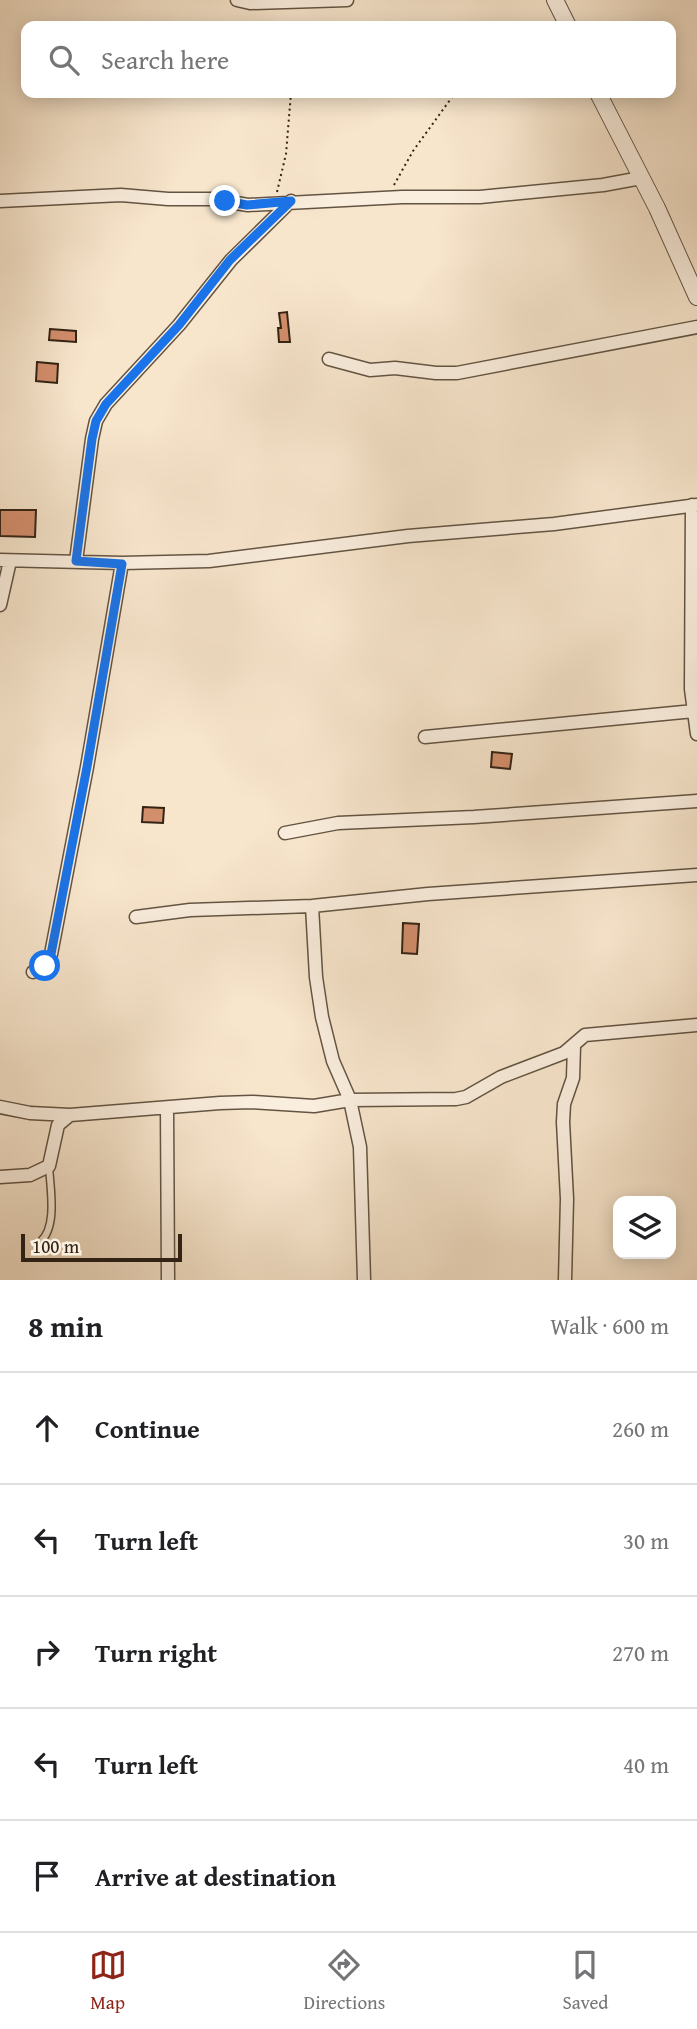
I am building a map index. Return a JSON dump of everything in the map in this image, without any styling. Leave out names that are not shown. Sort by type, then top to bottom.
[{"type":"street","points":[[237,0],[347,0]]},
{"type":"street","points":[[555,0],[566,21]]},
{"type":"street","points":[[601,98],[697,297]]},
{"type":"street","points":[[0,201],[121,195],[168,200],[212,199],[247,205],[291,201],[514,194],[641,178]]},
{"type":"street","points":[[76,561],[92,439],[96,421],[106,404],[179,325],[230,260],[291,201]]},
{"type":"street","points":[[329,359],[370,370],[457,373],[697,327]]},
{"type":"street","points":[[0,606],[5,561],[122,564],[209,561],[408,536],[554,524],[695,505],[691,689],[697,734]]},
{"type":"street","points":[[33,972],[45,966],[51,954],[94,730],[122,564]]},
{"type":"street","points":[[425,737],[694,711]]},
{"type":"street","points":[[285,833],[338,823],[474,817],[697,801]]},
{"type":"street","points":[[136,918],[190,910],[312,906],[428,894],[697,875]]},
{"type":"street","points":[[312,906],[322,1017],[332,1061],[350,1100],[360,1147],[364,1280]]},
{"type":"street","points":[[0,1107],[30,1113],[70,1115],[252,1102],[314,1105],[350,1100],[466,1097],[501,1077],[564,1052],[585,1035],[697,1025]]},
{"type":"street","points":[[565,1280],[567,1199],[563,1122],[564,1104],[573,1078],[574,1046]]},
{"type":"street","points":[[167,1108],[167,1280]]},
{"type":"street","points":[[0,1177],[30,1175],[49,1166],[58,1125],[70,1115]]},
{"type":"lane","points":[[40,1242],[45,1238],[50,1217],[49,1166]]},
{"type":"path","points":[[275,202],[286,154],[291,98]]},
{"type":"path","points":[[386,198],[413,151],[451,98]]},
{"type":"building","points":[[287,312],[290,342],[279,342],[279,313]]},
{"type":"building","points":[[50,329],[76,331],[76,342],[49,340]]},
{"type":"building","points":[[37,362],[58,364],[57,383],[36,381]]},
{"type":"building","points":[[0,510],[36,510],[35,537],[0,536]]},
{"type":"building","points":[[492,752],[512,754],[510,769],[491,767]]},
{"type":"building","points":[[143,807],[164,808],[163,823],[142,822]]},
{"type":"building","points":[[403,923],[419,924],[417,954],[402,953]]},
{"type":"route","points":[[45,966],[51,954],[66,879],[122,564],[76,561],[96,421],[106,404],[179,325],[230,260],[291,201],[247,205],[225,201]]}]
